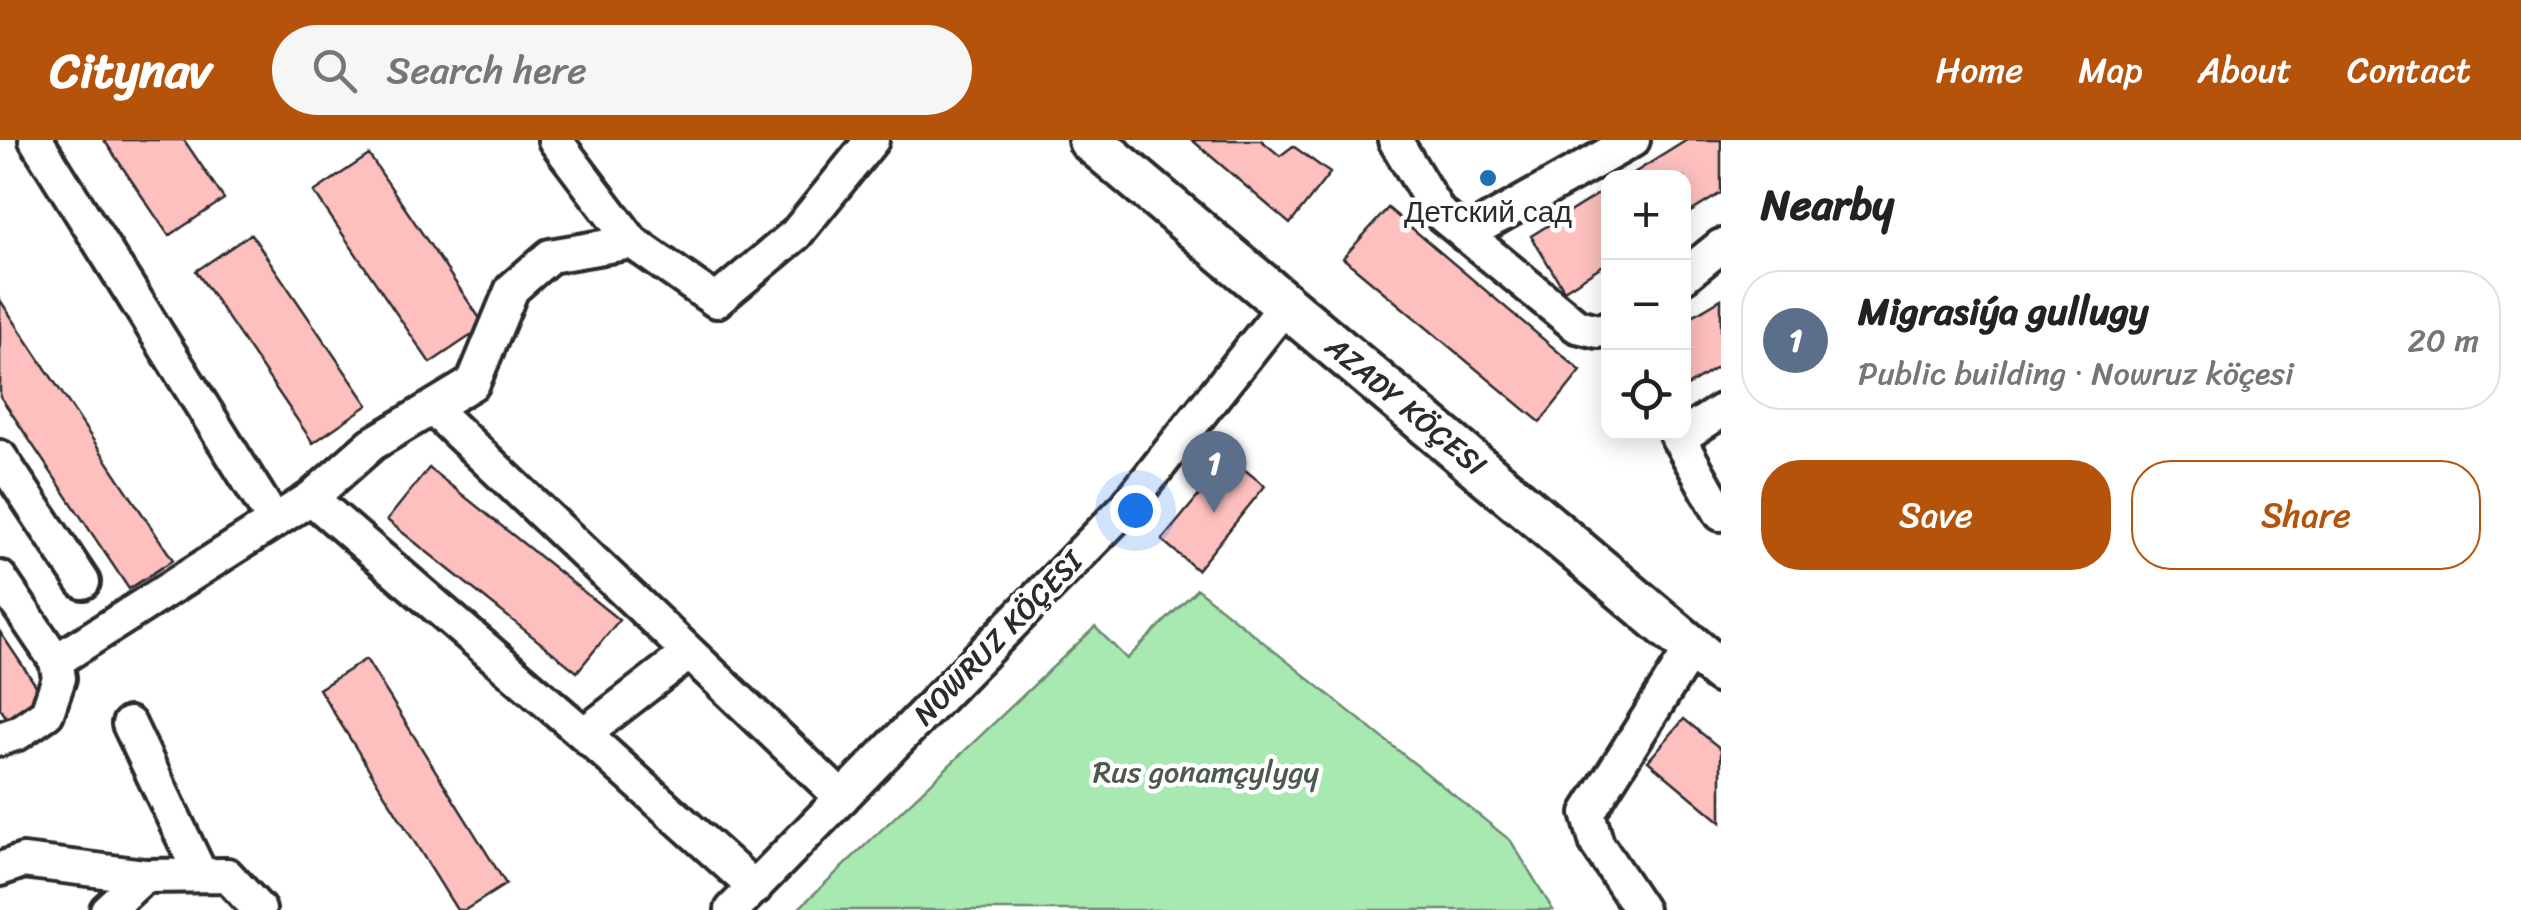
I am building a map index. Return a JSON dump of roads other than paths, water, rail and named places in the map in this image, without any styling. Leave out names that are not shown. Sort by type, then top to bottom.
[{"type":"main road","name":"AZADY KÖÇESI","points":[[1090,140],[1707,660]]},
{"type":"street","points":[[36,140],[274,521]]},
{"type":"street","points":[[555,140],[632,242],[716,301],[796,234],[872,140]]},
{"type":"street","points":[[1395,140],[1438,212],[1577,326],[1601,329]]},
{"type":"street","points":[[1464,235],[1633,140]]},
{"type":"street","points":[[56,661],[311,498],[372,444],[473,383],[512,289],[550,256],[632,242]]},
{"type":"street","points":[[1691,270],[1721,246]]},
{"type":"street","name":"NOWRUZ KÖÇESI","points":[[743,899],[1126,507],[1286,305]]},
{"type":"street","points":[[432,408],[842,798]]},
{"type":"street","points":[[1691,428],[1721,412]]},
{"type":"street","points":[[1679,440],[1721,514]]},
{"type":"street","points":[[0,456],[83,582]]},
{"type":"street","points":[[311,498],[584,734],[743,899]]},
{"type":"street","points":[[0,578],[56,661],[59,678],[47,713],[18,733],[0,739]]},
{"type":"street","points":[[584,734],[689,652]]},
{"type":"street","points":[[1641,910],[1598,844],[1588,813],[1707,660]]},
{"type":"street","points":[[129,724],[201,875]]},
{"type":"street","points":[[0,869],[23,861],[144,876],[227,875],[259,910]]},
{"type":"street","points":[[108,910],[144,876]]},
{"type":"place","name":"Детский сад","points":[[1488,178]]},
{"type":"place","name":"Migrasiýa gullugy","points":[[1214,513]]},
{"type":"park label","name":"Rus gonamçylygy","points":[[1206,772]]}]
